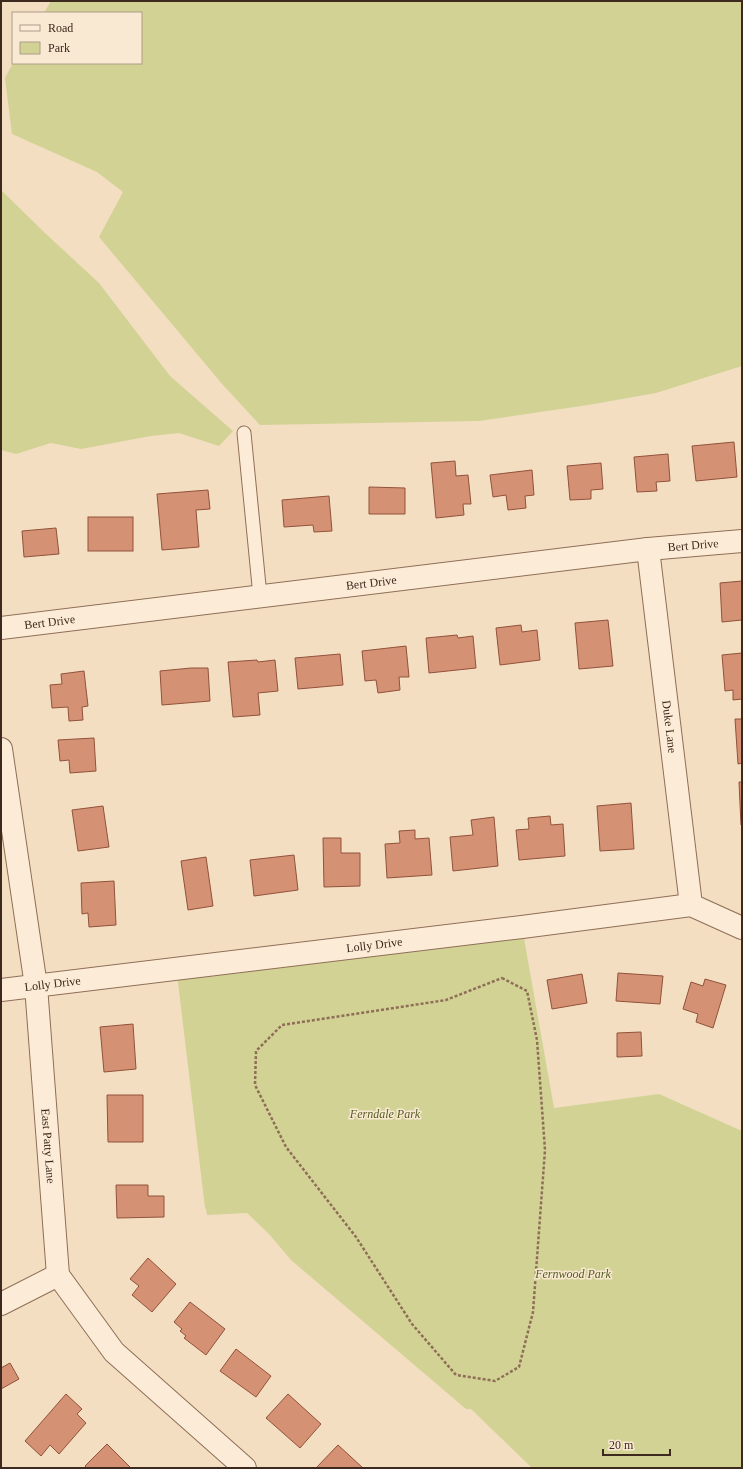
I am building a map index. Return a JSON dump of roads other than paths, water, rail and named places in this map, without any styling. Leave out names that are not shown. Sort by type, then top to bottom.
[{"type":"street","name":"Bert Drive","points":[[1,628],[648,549],[742,541]]},
{"type":"street","name":"Duke Lane","points":[[648,549],[691,904]]},
{"type":"street","name":"East Patty Lane","points":[[1,749],[36,986],[58,1275]]},
{"type":"street","points":[[691,904],[742,928]]},
{"type":"street","name":"Lolly Drive","points":[[1,990],[522,927],[691,904]]},
{"type":"street","points":[[1,1304],[58,1275],[114,1352],[245,1468]]},
{"type":"lane","points":[[244,433],[260,596]]},
{"type":"park label","name":"Ferndale Park","points":[[385,1114]]},
{"type":"park label","name":"Fernwood Park","points":[[573,1274]]}]
